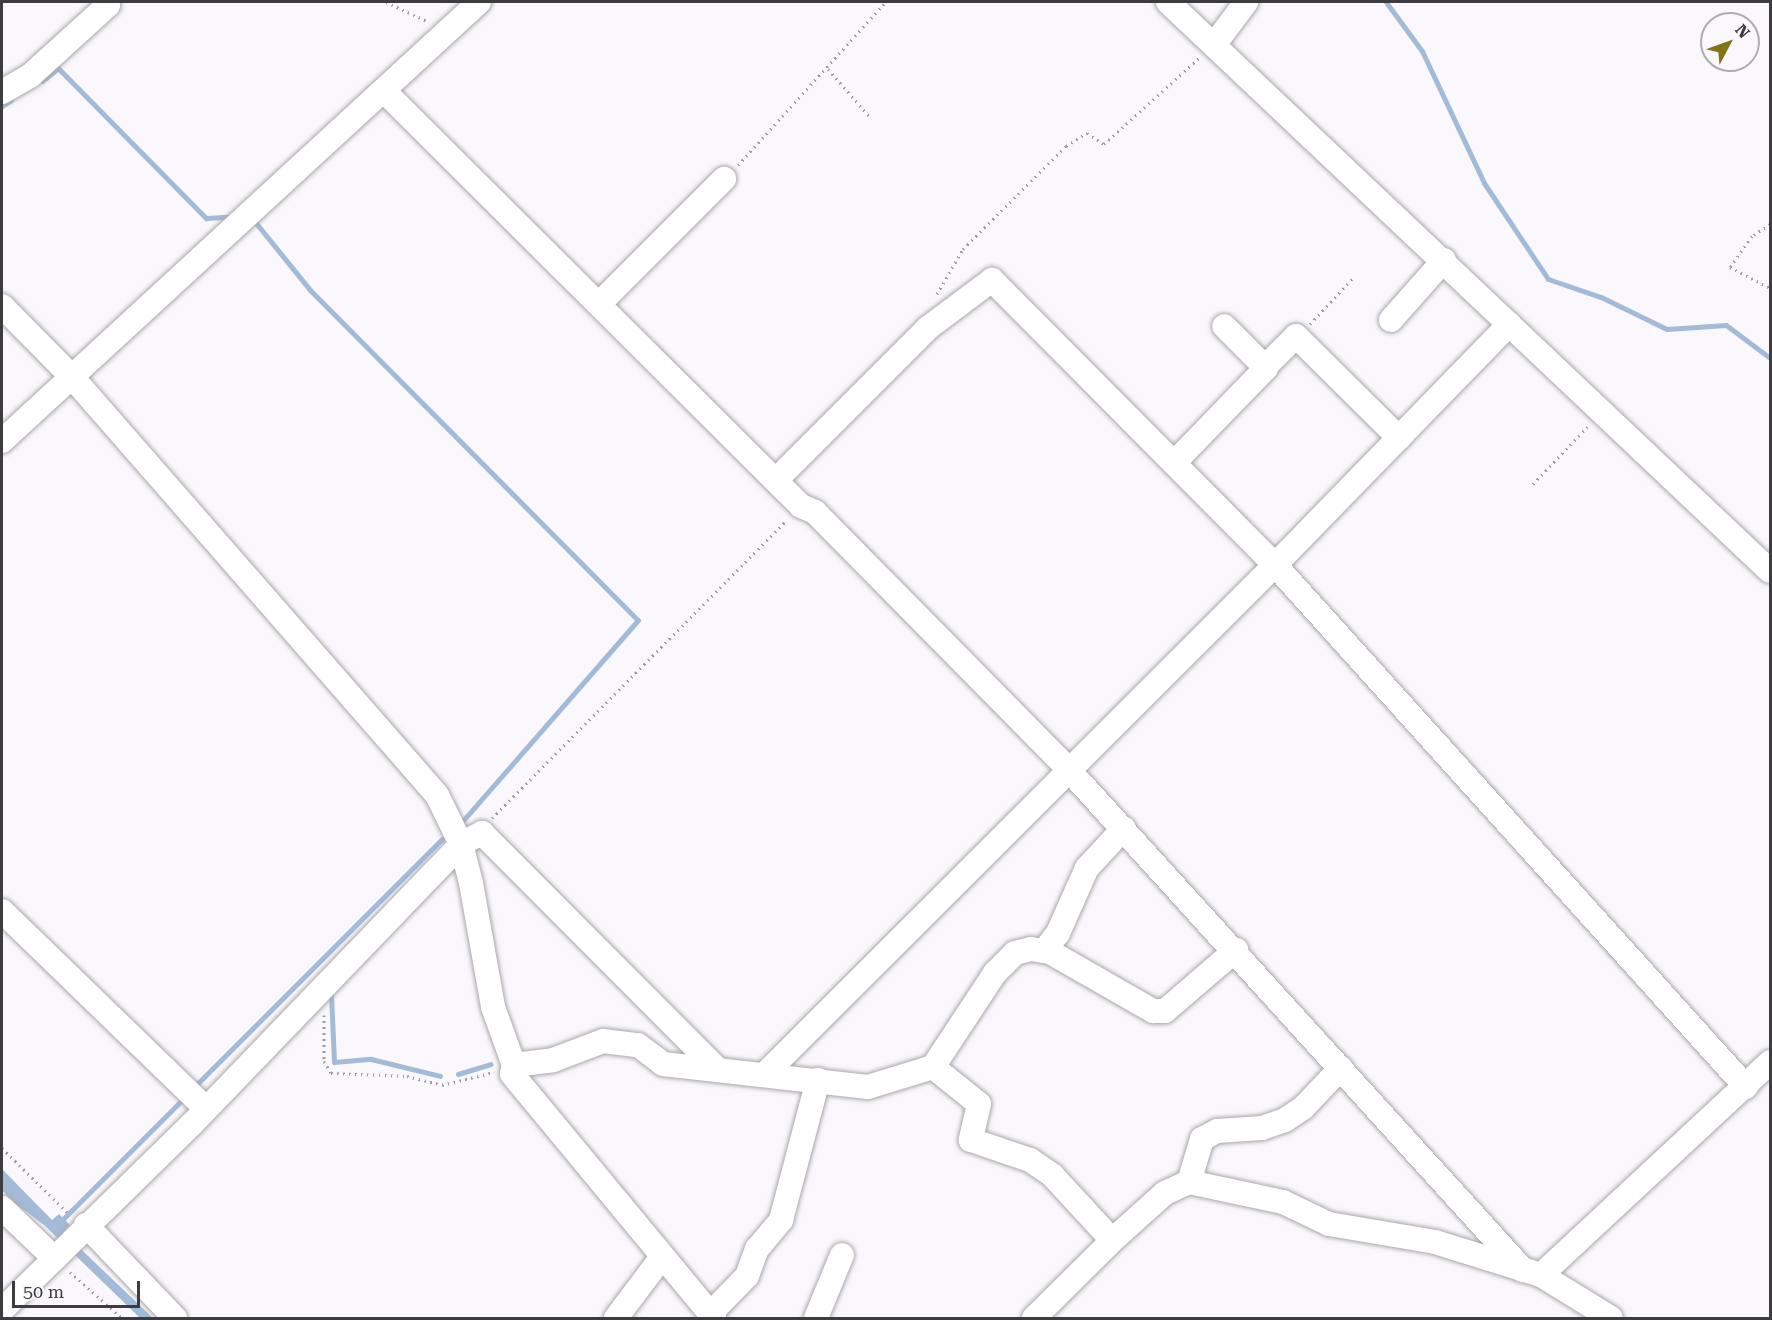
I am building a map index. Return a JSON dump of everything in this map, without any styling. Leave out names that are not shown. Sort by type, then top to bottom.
[{"type":"street","points":[[2,441],[480,2]]},
{"type":"street","points":[[1168,2],[1444,260],[1601,414],[1770,571]]},
{"type":"street","points":[[1214,45],[1246,2]]},
{"type":"street","points":[[2,92],[30,76],[109,3]]},
{"type":"street","points":[[384,91],[801,506],[815,512],[1068,769],[1236,950],[1341,1068],[1532,1272]]},
{"type":"street","points":[[599,304],[724,179]]},
{"type":"street","points":[[1391,320],[1444,260]]},
{"type":"street","points":[[776,480],[928,328],[992,280],[1275,565],[1746,1087]]},
{"type":"street","points":[[2,306],[72,377],[422,774],[461,844],[484,937],[493,1007],[514,1065],[512,1074],[712,1316],[747,1276],[757,1249],[781,1220],[818,1080]]},
{"type":"street","points":[[765,1073],[1275,565],[1509,324]]},
{"type":"street","points":[[1224,326],[1265,367]]},
{"type":"street","points":[[1174,463],[1265,367],[1297,337],[1400,438]]},
{"type":"street","points":[[1044,951],[1058,933],[1087,868],[1124,828]]},
{"type":"street","points":[[2,1310],[461,844],[482,833],[717,1069]]},
{"type":"street","points":[[2,911],[204,1107]]},
{"type":"street","points":[[514,1065],[553,1060],[603,1041],[639,1045],[663,1064],[765,1073],[868,1087],[933,1068],[995,973],[1015,953],[1044,951],[1153,1011],[1165,1011],[1236,950]]},
{"type":"street","points":[[1532,1272],[1746,1087],[1770,1062]]},
{"type":"street","points":[[933,1068],[979,1104],[971,1140],[1030,1160],[1052,1174],[1112,1240]]},
{"type":"street","points":[[1189,1182],[1202,1139],[1217,1131],[1262,1128],[1285,1120],[1303,1108],[1341,1068]]},
{"type":"street","points":[[1034,1318],[1112,1240],[1165,1194],[1189,1182],[1283,1202],[1329,1224],[1435,1242],[1532,1272],[1611,1318]]},
{"type":"street","points":[[2,1208],[54,1258]]},
{"type":"street","points":[[85,1226],[175,1318]]},
{"type":"street","points":[[816,1318],[842,1255]]},
{"type":"street","points":[[616,1318],[662,1257]]},
{"type":"path","points":[[386,2],[417,13],[442,38]]},
{"type":"path","points":[[724,179],[828,69],[886,2]]},
{"type":"path","points":[[935,298],[963,249],[1066,146],[1087,133],[1104,144],[1214,45]]},
{"type":"path","points":[[828,69],[870,117]]},
{"type":"path","points":[[1770,224],[1752,236],[1730,267],[1770,288]]},
{"type":"path","points":[[1297,337],[1352,279]]},
{"type":"path","points":[[1533,484],[1601,414]]},
{"type":"path","points":[[482,833],[484,826],[801,506]]},
{"type":"path","points":[[316,993],[325,1018],[324,1061],[331,1073],[407,1076],[449,1084],[514,1065]]},
{"type":"path","points":[[2,1148],[85,1226]]},
{"type":"path","points":[[54,1258],[122,1318]]},
{"type":"water","points":[[2,1169],[52,1220],[59,1214],[70,1225],[63,1232],[153,1318],[140,1318],[44,1225],[12,1201],[2,1190]]},
{"type":"waterway","points":[[1386,2],[1422,51],[1484,183],[1548,279],[1601,297],[1667,329],[1726,325],[1770,358]]},
{"type":"waterway","points":[[42,81],[58,68],[206,218],[228,217]]},
{"type":"waterway","points":[[2,106],[11,100]]},
{"type":"waterway","points":[[256,223],[310,290],[638,620],[461,823]]},
{"type":"waterway","points":[[193,1088],[442,839]]},
{"type":"waterway","points":[[331,995],[334,1062],[371,1059],[440,1076]]},
{"type":"waterway","points":[[458,1074],[491,1064]]},
{"type":"waterway","points":[[60,1222],[185,1097]]}]
